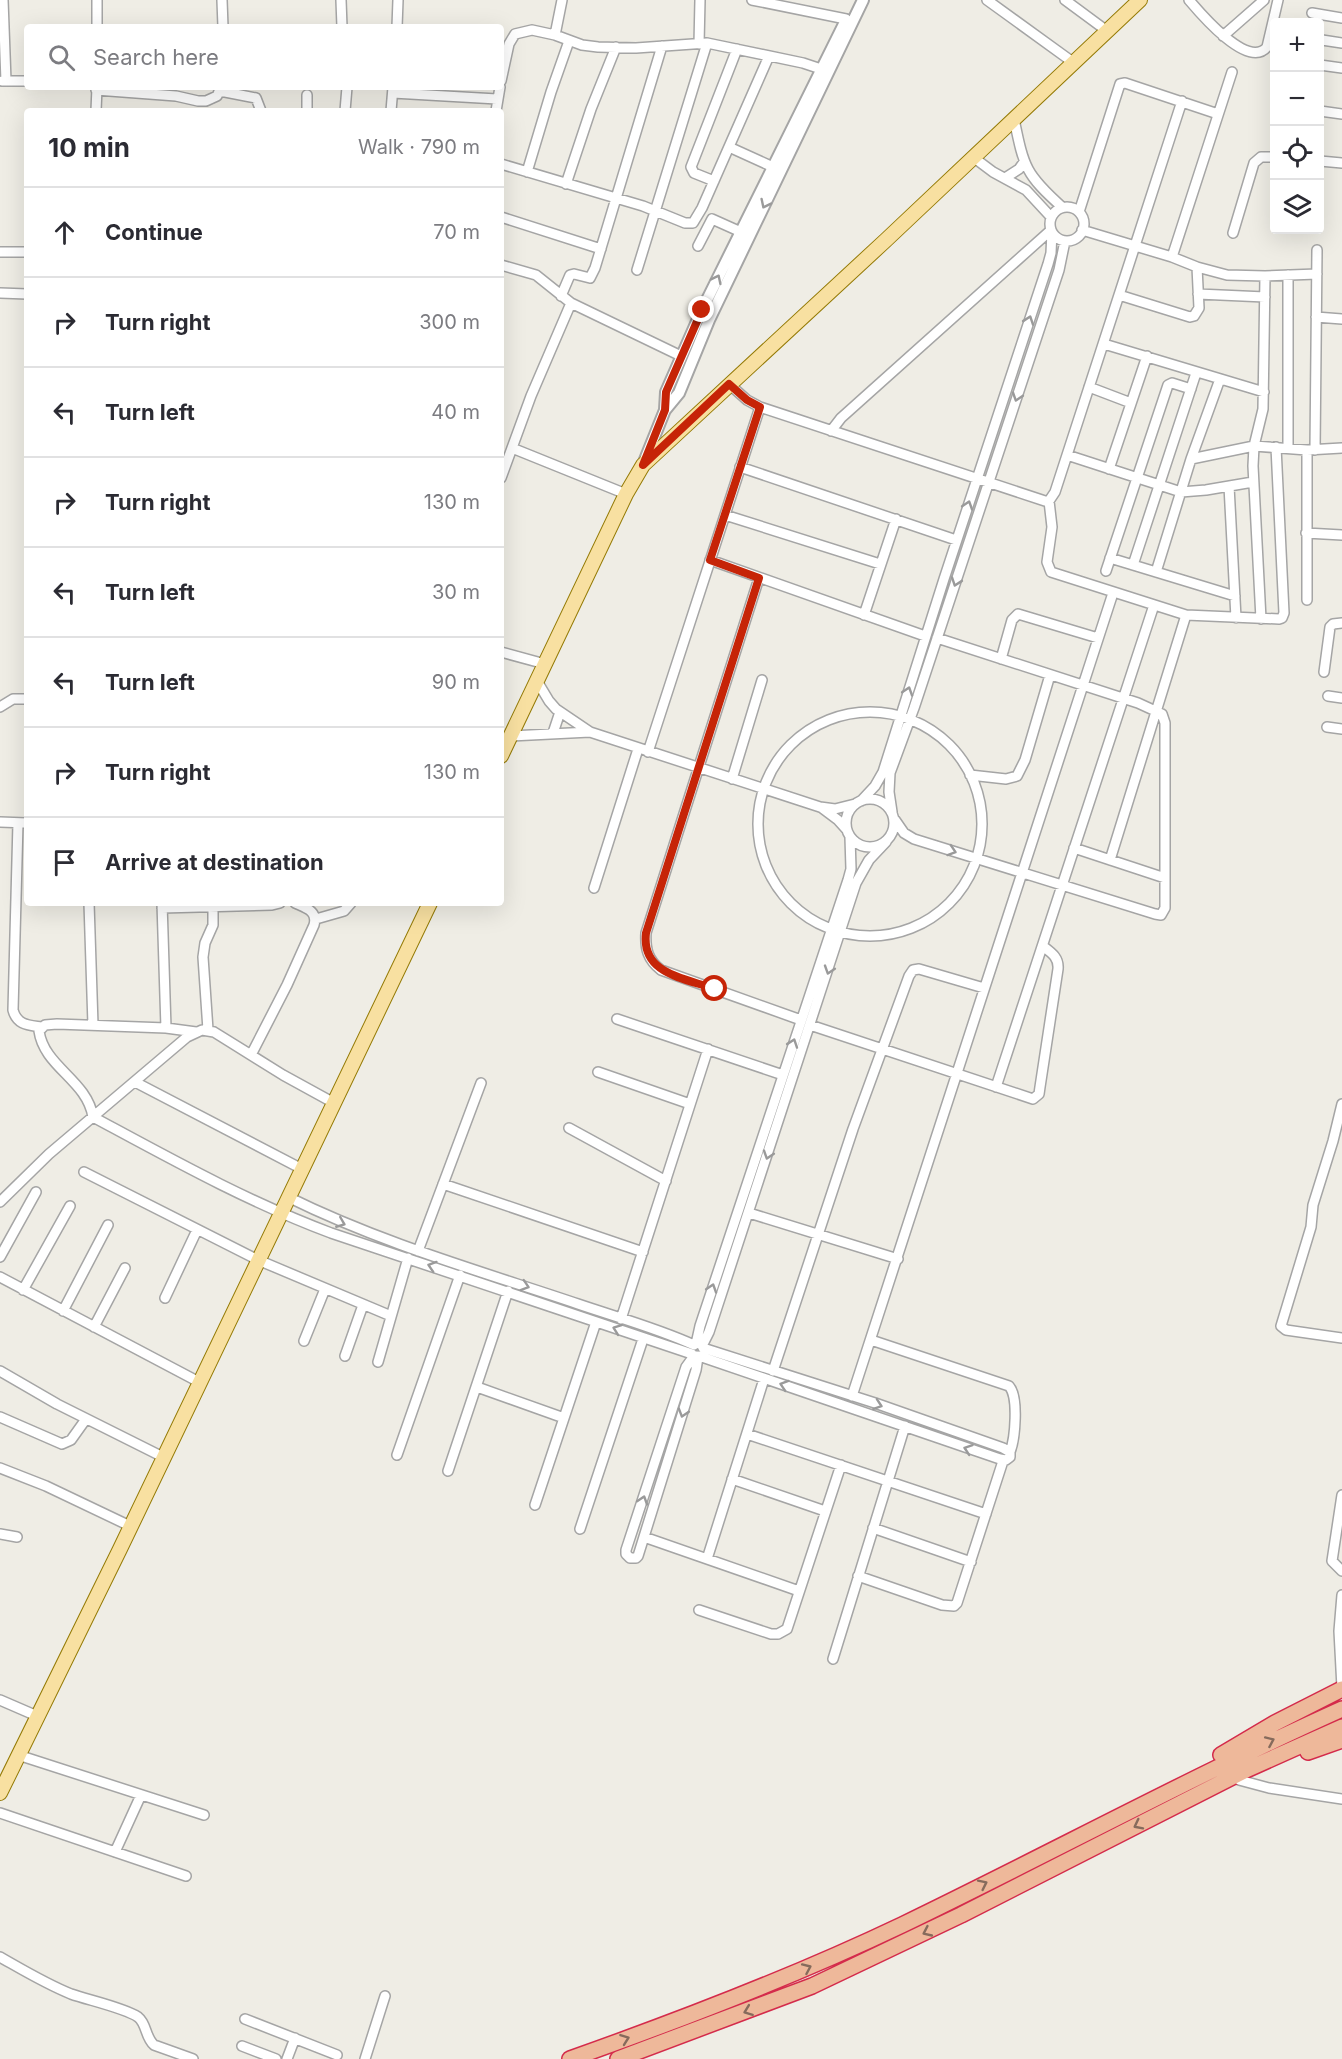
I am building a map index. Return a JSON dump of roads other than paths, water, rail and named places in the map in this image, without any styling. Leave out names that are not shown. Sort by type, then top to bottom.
[{"type":"highway","points":[[1108,1822],[1275,1723],[1342,1689]]},
{"type":"highway","points":[[570,2059],[792,1975],[901,1925],[1259,1746],[1342,1709]]},
{"type":"highway","points":[[618,2059],[812,1986],[961,1915],[1246,1770],[1342,1727]]},
{"type":"highway","points":[[1168,1810],[1342,1740]]},
{"type":"main road","points":[[505,745],[626,494],[643,465],[1140,0]]},
{"type":"main road","points":[[0,1793],[429,906]]},
{"type":"street","points":[[3,0],[3,81],[24,81]]},
{"type":"street","points":[[97,0],[97,24]]},
{"type":"street","points":[[222,0],[223,24]]},
{"type":"street","points":[[341,0],[342,24]]},
{"type":"street","points":[[397,24],[398,0]]},
{"type":"street","points":[[555,35],[562,0]]},
{"type":"street","points":[[637,270],[656,212],[703,43],[700,0]]},
{"type":"street","points":[[752,0],[846,20]]},
{"type":"street","points":[[643,465],[665,410],[679,393],[709,320],[856,0]]},
{"type":"street","points":[[665,410],[666,392],[702,310],[773,168],[863,0]]},
{"type":"street","points":[[987,0],[1074,63]]},
{"type":"street","points":[[1065,0],[1107,31]]},
{"type":"street","points":[[1189,0],[1223,36],[1253,51],[1264,50],[1267,47],[1278,0]]},
{"type":"street","points":[[1223,36],[1264,0]]},
{"type":"street","points":[[1312,13],[1342,18]]},
{"type":"street","points":[[504,55],[506,38],[522,31],[532,30],[590,46],[662,46],[703,43],[803,63],[825,70]]},
{"type":"street","points":[[1324,40],[1342,43]]},
{"type":"street","points":[[527,172],[569,41]]},
{"type":"street","points":[[561,296],[570,275],[590,278],[592,275],[662,46]]},
{"type":"street","points":[[566,184],[591,109],[616,47]]},
{"type":"street","points":[[714,181],[694,173],[691,167],[737,49]]},
{"type":"street","points":[[504,165],[685,223],[693,223],[769,56]]},
{"type":"street","points":[[1324,66],[1342,69]]},
{"type":"street","points":[[1172,257],[1232,72]]},
{"type":"street","points":[[1079,212],[1120,84],[1125,82],[1218,114]]},
{"type":"street","points":[[96,90],[96,108]]},
{"type":"street","points":[[107,90],[176,96],[198,101],[213,99],[219,90]]},
{"type":"street","points":[[224,90],[256,98],[260,108]]},
{"type":"street","points":[[345,108],[347,90]]},
{"type":"street","points":[[391,108],[393,90],[497,99]]},
{"type":"street","points":[[496,108],[499,90]]},
{"type":"street","points":[[307,95],[307,108]]},
{"type":"street","points":[[1182,101],[1055,492],[1049,501],[1052,527],[1048,570],[1186,615],[1279,619],[1284,613],[1276,447]]},
{"type":"street","points":[[1324,112],[1342,114]]},
{"type":"street","points":[[1014,119],[1024,162],[1035,181],[1062,207],[1072,208],[1079,212],[1083,219],[1082,230],[1076,238],[1065,241],[1051,231]]},
{"type":"street","points":[[729,147],[773,168]]},
{"type":"street","points":[[974,157],[993,172],[1026,190],[1051,217],[1051,253],[925,636],[905,716],[890,773],[889,792],[894,816],[889,839],[862,870],[836,930],[801,1020],[700,1326],[697,1351],[696,1370],[638,1556],[633,1558],[627,1556],[626,1550],[686,1367],[697,1351],[709,1332],[810,1025],[836,930],[851,869],[847,816],[875,786],[883,772],[905,716],[937,638],[1059,270],[1065,241]]},
{"type":"street","points":[[1233,234],[1254,164],[1261,157],[1270,157]]},
{"type":"street","points":[[1324,161],[1342,163]]},
{"type":"street","points":[[1005,178],[1019,169],[1024,162]]},
{"type":"street","points":[[1051,217],[1062,207]]},
{"type":"street","points":[[504,218],[601,249]]},
{"type":"street","points":[[698,246],[712,219],[741,232]]},
{"type":"street","points":[[1082,230],[1227,275],[1317,274]]},
{"type":"street","points":[[831,431],[850,410],[1051,231]]},
{"type":"street","points":[[1307,600],[1306,533],[1317,250]]},
{"type":"street","points":[[0,252],[24,252]]},
{"type":"street","points":[[504,266],[536,275],[571,303],[681,356]]},
{"type":"street","points":[[1119,295],[1190,317],[1198,312],[1197,267]]},
{"type":"street","points":[[1288,275],[1288,448]]},
{"type":"street","points":[[1261,619],[1253,482],[1254,446],[1263,409],[1264,392],[1265,276]]},
{"type":"street","points":[[0,293],[24,294]]},
{"type":"street","points":[[1198,294],[1265,297]]},
{"type":"street","points":[[504,470],[531,396],[571,303]]},
{"type":"street","points":[[1316,317],[1342,319]]},
{"type":"street","points":[[1104,344],[1264,392]]},
{"type":"street","points":[[1109,470],[1147,356]]},
{"type":"street","points":[[1133,565],[1196,373]]},
{"type":"street","points":[[1156,572],[1191,459],[1220,380]]},
{"type":"street","points":[[1106,572],[1168,385],[1172,383],[1191,389]]},
{"type":"street","points":[[729,384],[747,400],[760,407],[1049,501]]},
{"type":"street","points":[[1089,387],[1131,403]]},
{"type":"street","points":[[648,752],[760,407]]},
{"type":"street","points":[[1191,459],[1254,446],[1311,450],[1342,448]]},
{"type":"street","points":[[512,448],[626,494]]},
{"type":"street","points":[[1067,455],[1181,492],[1253,482]]},
{"type":"street","points":[[740,467],[956,540]]},
{"type":"street","points":[[1229,486],[1236,618]]},
{"type":"street","points":[[725,515],[880,564]]},
{"type":"street","points":[[864,615],[896,519]]},
{"type":"street","points":[[1306,533],[1342,535]]},
{"type":"street","points":[[1110,558],[1235,596]]},
{"type":"street","points":[[710,560],[925,636]]},
{"type":"street","points":[[759,578],[646,933],[645,943],[653,964],[661,970],[801,1020]]},
{"type":"street","points":[[852,1396],[1113,593]]},
{"type":"street","points":[[996,1087],[1044,947],[1062,885],[1154,605]]},
{"type":"street","points":[[1001,659],[1012,620],[1018,614],[1098,638]]},
{"type":"street","points":[[1110,860],[1186,615]]},
{"type":"street","points":[[1324,672],[1330,627],[1342,623]]},
{"type":"street","points":[[537,681],[549,701],[590,732],[820,807],[839,809],[868,799],[882,801],[904,833],[914,839],[1161,915],[1165,908],[1164,717],[1157,710],[937,638]]},
{"type":"street","points":[[504,653],[545,664]]},
{"type":"street","points":[[970,775],[1006,779],[1017,776],[1025,760],[1050,675]]},
{"type":"street","points":[[732,779],[762,680]]},
{"type":"street","points":[[1328,696],[1342,698]]},
{"type":"street","points":[[0,707],[13,699],[24,699]]},
{"type":"street","points":[[553,733],[560,711]]},
{"type":"street","points":[[862,712],[905,716],[925,726],[951,745],[970,775],[978,793],[982,814],[981,843],[977,859],[959,892],[939,912],[922,923],[889,935],[862,935],[816,923],[792,903],[782,891],[765,861],[759,829],[764,789],[778,759],[788,747],[797,738],[820,724],[862,712]]},
{"type":"street","points":[[1327,727],[1342,729]]},
{"type":"street","points":[[505,745],[553,733],[590,732]]},
{"type":"street","points":[[594,888],[638,749]]},
{"type":"street","points":[[820,807],[838,820],[856,843],[871,848],[889,839],[914,839]]},
{"type":"street","points":[[0,822],[23,823],[13,1010],[17,1020],[41,1027]]},
{"type":"street","points":[[1074,848],[1165,878]]},
{"type":"street","points":[[89,906],[93,1025]]},
{"type":"street","points":[[162,906],[166,1028]]},
{"type":"street","points":[[208,1030],[203,957],[205,943],[213,925],[213,906]]},
{"type":"street","points":[[251,1055],[310,937],[316,919],[312,911],[301,906]]},
{"type":"street","points":[[316,919],[344,911],[348,906]]},
{"type":"street","points":[[810,1025],[1033,1099],[1038,1094],[1059,962],[1044,947]]},
{"type":"street","points":[[773,1371],[853,1129],[913,970],[930,971],[984,988]]},
{"type":"street","points":[[617,1019],[783,1075]]},
{"type":"street","points":[[93,1118],[89,1100],[44,1047],[39,1031],[45,1024],[166,1028],[196,1032],[208,1030],[334,1103]]},
{"type":"street","points":[[0,1202],[49,1154],[196,1032]]},
{"type":"street","points":[[621,1319],[708,1049]]},
{"type":"street","points":[[598,1072],[690,1104]]},
{"type":"street","points":[[135,1082],[302,1169]]},
{"type":"street","points":[[418,1251],[481,1083]]},
{"type":"street","points":[[1342,1104],[1313,1205],[1308,1237],[1281,1326],[1286,1330],[1342,1338]]},
{"type":"street","points":[[93,1118],[280,1214],[331,1233],[508,1291],[643,1339],[773,1371],[852,1396],[1010,1452]]},
{"type":"street","points":[[569,1128],[666,1181]]},
{"type":"street","points":[[84,1172],[258,1260],[391,1316]]},
{"type":"street","points":[[443,1184],[643,1252]]},
{"type":"street","points":[[0,1257],[36,1192]]},
{"type":"street","points":[[288,1197],[336,1221],[621,1319],[764,1379],[1003,1461]]},
{"type":"street","points":[[23,1290],[70,1206]]},
{"type":"street","points":[[749,1213],[898,1260]]},
{"type":"street","points":[[63,1311],[108,1225]]},
{"type":"street","points":[[165,1298],[197,1230]]},
{"type":"street","points":[[378,1362],[408,1258]]},
{"type":"street","points":[[94,1327],[125,1268]]},
{"type":"street","points":[[397,1455],[460,1275]]},
{"type":"street","points":[[0,1277],[200,1383]]},
{"type":"street","points":[[304,1341],[325,1288]]},
{"type":"street","points":[[448,1471],[508,1291]]},
{"type":"street","points":[[345,1356],[363,1305]]},
{"type":"street","points":[[535,1505],[596,1322]]},
{"type":"street","points":[[580,1529],[643,1339]]},
{"type":"street","points":[[858,1576],[942,1605],[954,1606],[960,1599],[1003,1461],[1010,1457],[1013,1438],[1015,1395],[1009,1386],[871,1340]]},
{"type":"street","points":[[0,1371],[86,1419],[163,1457]]},
{"type":"street","points":[[707,1559],[764,1379]]},
{"type":"street","points":[[477,1388],[564,1418]]},
{"type":"street","points":[[0,1417],[62,1444],[71,1440],[86,1419]]},
{"type":"street","points":[[833,1659],[905,1426]]},
{"type":"street","points":[[747,1434],[888,1479],[986,1514]]},
{"type":"street","points":[[699,1610],[764,1632],[778,1634],[787,1629],[841,1465]]},
{"type":"street","points":[[0,1468],[64,1494],[130,1526]]},
{"type":"street","points":[[732,1479],[825,1511]]},
{"type":"street","points":[[1342,1495],[1332,1560],[1342,1571]]},
{"type":"street","points":[[873,1528],[971,1562]]},
{"type":"street","points":[[0,1534],[17,1537]]},
{"type":"street","points":[[644,1537],[799,1591]]},
{"type":"street","points":[[1342,1595],[1339,1631],[1342,1689]]},
{"type":"street","points":[[0,1700],[37,1716]]},
{"type":"street","points":[[18,1755],[204,1815]]},
{"type":"street","points":[[1239,1780],[1269,1788],[1342,1799]]},
{"type":"street","points":[[115,1852],[141,1795]]},
{"type":"street","points":[[0,1813],[186,1876]]},
{"type":"street","points":[[0,1957],[70,1993],[131,2013],[141,2020],[149,2040],[154,2045],[193,2059]]},
{"type":"street","points":[[365,2059],[385,1996]]},
{"type":"street","points":[[245,2019],[337,2055]]},
{"type":"street","points":[[287,2059],[295,2038]]},
{"type":"street","points":[[242,2046],[276,2059]]}]
